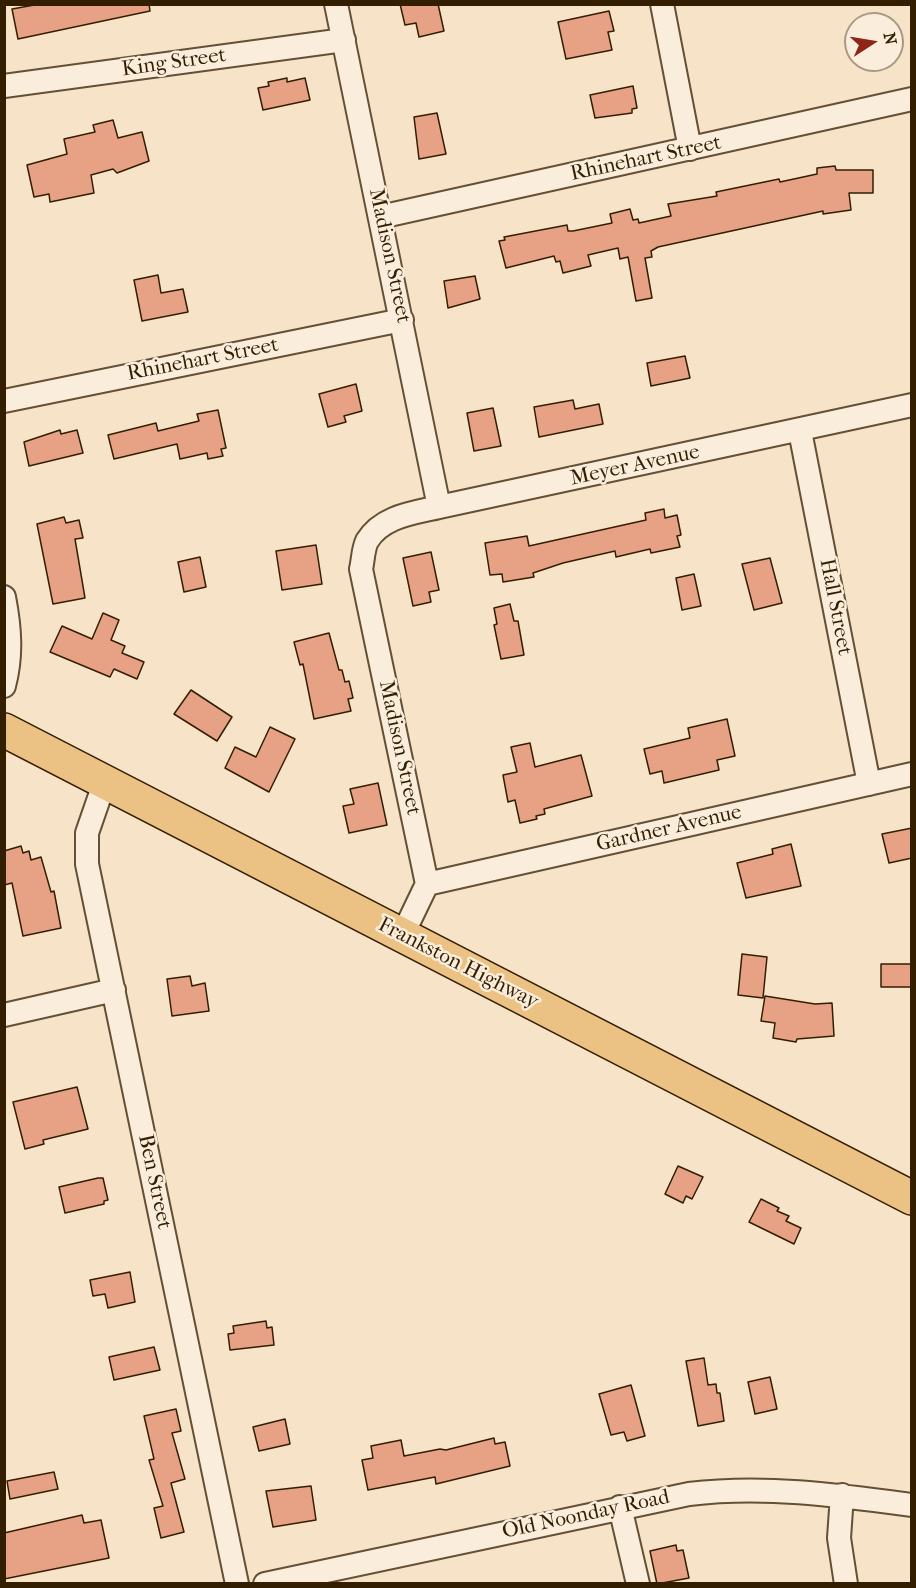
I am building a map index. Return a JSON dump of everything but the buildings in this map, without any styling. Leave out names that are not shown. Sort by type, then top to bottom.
[{"type":"main road","name":"Frankston Highway","points":[[4,730],[912,1198]]},
{"type":"street","name":"Madison Street","points":[[336,4],[439,507]]},
{"type":"street","points":[[662,4],[690,149]]},
{"type":"street","name":"King Street","points":[[4,86],[344,40]]},
{"type":"street","name":"Rhinehart Street","points":[[380,217],[912,99]]},
{"type":"street","name":"Rhinehart Street","points":[[4,401],[402,320]]},
{"type":"street","name":"Meyer Avenue","points":[[366,542],[381,526],[399,517],[912,405]]},
{"type":"street","name":"Hall Street","points":[[800,431],[869,784]]},
{"type":"street","name":"Madison Street","points":[[366,542],[361,569],[427,884]]},
{"type":"street","points":[[4,597],[10,635],[9,665],[4,687]]},
{"type":"street","name":"Gardner Avenue","points":[[427,884],[912,774]]},
{"type":"street","name":"Ben Street","points":[[105,781],[90,821],[86,847],[237,1584]]},
{"type":"street","points":[[402,936],[427,884]]},
{"type":"street","points":[[4,1016],[114,990]]},
{"type":"street","name":"Old Noonday Road","points":[[265,1584],[620,1507],[719,1490],[787,1490],[912,1505]]},
{"type":"street","points":[[842,1495],[839,1538],[846,1584]]},
{"type":"street","points":[[620,1507],[638,1584]]}]
